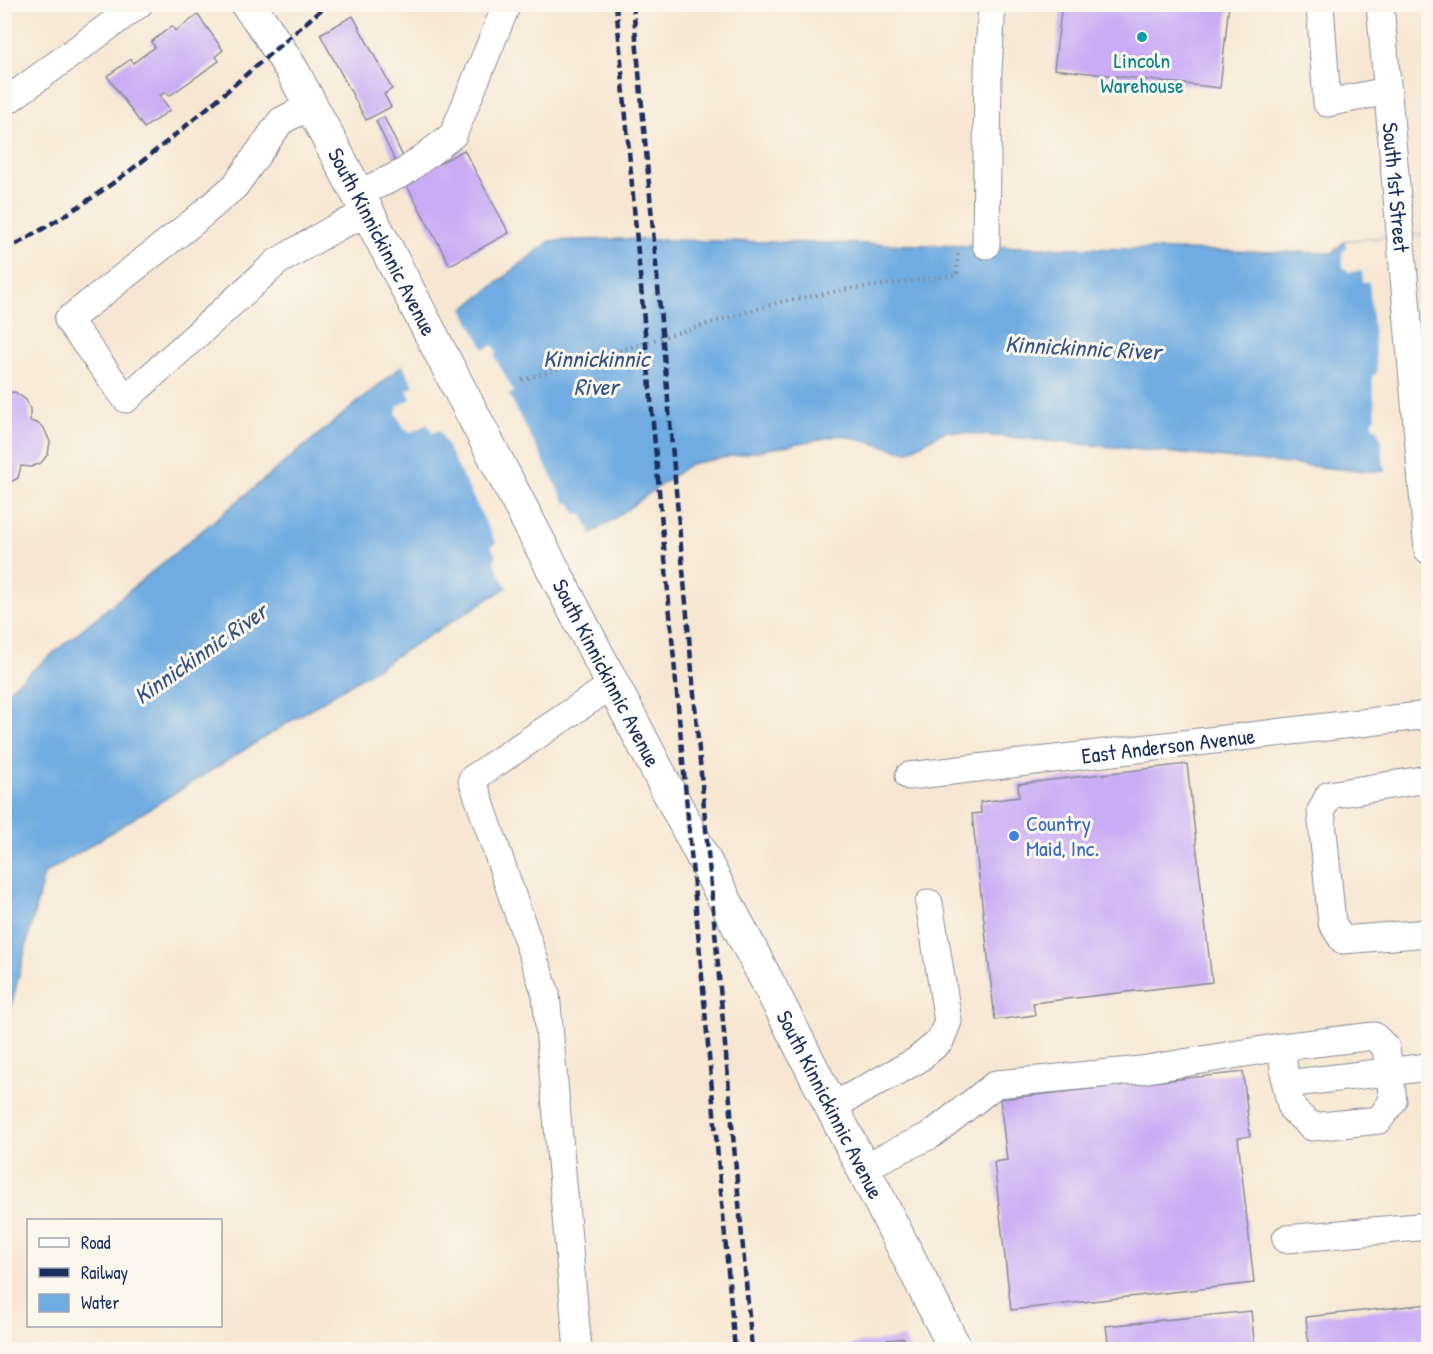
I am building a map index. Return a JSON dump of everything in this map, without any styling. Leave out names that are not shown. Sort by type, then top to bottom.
[{"type":"main road","name":"South Kinnickinnic Avenue","points":[[247,4],[286,61],[363,203],[956,1350]]},
{"type":"street","points":[[4,103],[139,4]]},
{"type":"street","points":[[310,106],[281,121],[235,186],[192,223],[68,320],[126,399],[277,262],[337,227],[363,203],[453,135],[507,4]]},
{"type":"street","points":[[986,245],[988,70],[992,4]]},
{"type":"street","points":[[1320,4],[1327,103],[1387,91]]},
{"type":"street","name":"South 1st Street","points":[[1380,4],[1428,550]]},
{"type":"street","points":[[578,1350],[546,994],[472,779],[612,685]]},
{"type":"street","name":"East Anderson Avenue","points":[[909,776],[1428,715]]},
{"type":"street","points":[[1428,779],[1329,795],[1321,811],[1332,923],[1343,940],[1428,933]]},
{"type":"street","points":[[831,1107],[916,1061],[940,1041],[948,1021],[929,903]]},
{"type":"street","points":[[862,1168],[931,1135],[996,1084],[1141,1070],[1281,1047],[1374,1036],[1386,1048],[1393,1101],[1379,1120],[1312,1127],[1292,1108],[1281,1047]]},
{"type":"street","points":[[1286,1084],[1428,1067]]},
{"type":"street","points":[[1286,1239],[1428,1226]]},
{"type":"path","points":[[522,380],[780,302],[843,290],[957,275],[958,245]]},
{"type":"water","name":"Kinnickinnic River","points":[[1428,234],[1428,473],[1351,470],[945,431],[907,452],[841,435],[690,464],[615,518],[546,563],[44,874],[5,1031],[5,693],[403,365],[464,309],[550,241],[616,239],[1332,253],[1345,241]]},
{"type":"pier","points":[[1428,234],[1428,476],[1385,474],[1381,437],[1379,437],[1378,429],[1373,428],[1373,419],[1376,418],[1372,375],[1377,374],[1369,282],[1363,282],[1362,271],[1349,272],[1343,267],[1342,253],[1346,248],[1345,241]]},
{"type":"pier","points":[[462,307],[484,349],[493,345],[497,352],[495,357],[514,392],[509,395],[566,504],[570,502],[576,514],[582,514],[590,531],[589,538],[508,590],[494,561],[496,556],[491,546],[496,543],[439,430],[432,433],[428,424],[411,432],[405,430],[396,413],[398,406],[411,399],[407,390],[414,386],[401,362]]},
{"type":"building","name":"Lincoln Warehouse","points":[[1062,4],[1229,4],[1220,88],[1054,69]]},
{"type":"building","points":[[198,15],[223,50],[216,56],[219,61],[169,96],[165,92],[160,96],[170,110],[144,128],[107,76],[131,59],[133,63],[155,47],[151,42],[172,26],[175,31]]},
{"type":"building","points":[[353,16],[392,89],[384,94],[391,107],[366,120],[320,34]]},
{"type":"building","points":[[384,117],[404,159],[396,163],[376,121]]},
{"type":"building","points":[[464,150],[509,233],[450,265],[405,182]]},
{"type":"building","points":[[15,392],[26,400],[30,409],[30,421],[44,428],[50,442],[48,454],[41,463],[31,467],[21,466],[18,478],[4,486],[4,393]]},
{"type":"building","points":[[1187,764],[1212,982],[1033,1003],[1035,1015],[995,1020],[972,814],[981,813],[980,802],[1019,797],[1018,784]]},
{"type":"building","points":[[1243,1072],[1250,1136],[1238,1138],[1254,1283],[1011,1310],[994,1162],[1007,1160],[1000,1099]]},
{"type":"building","points":[[1428,1304],[1428,1350],[1309,1350],[1306,1317]]},
{"type":"building","points":[[1251,1311],[1255,1350],[1109,1350],[1106,1326]]},
{"type":"building","points":[[904,1338],[910,1350],[852,1350],[852,1344]]},
{"type":"railway","points":[[4,251],[66,215],[124,175],[202,113],[328,4]]},
{"type":"railway","points":[[616,4],[735,1350]]},
{"type":"railway","points":[[633,4],[752,1350]]},
{"type":"place","name":"Lincoln Warehouse","points":[[1142,37]]},
{"type":"place","name":"Country Maid, Inc.","points":[[1014,836]]}]
